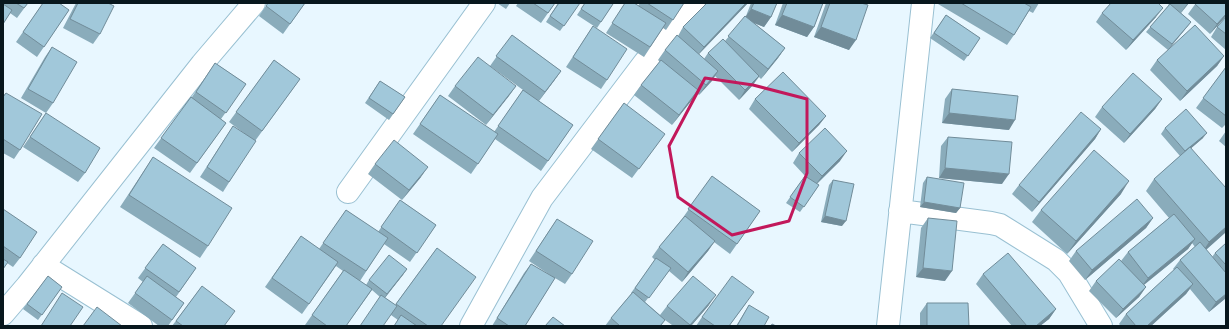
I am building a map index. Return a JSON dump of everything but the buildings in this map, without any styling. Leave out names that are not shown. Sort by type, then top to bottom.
[{"type":"street","points":[[3,314],[202,64],[254,3]]},
{"type":"street","points":[[348,192],[484,3]]},
{"type":"street","points":[[471,326],[542,198],[645,62],[694,3]]},
{"type":"street","points":[[888,326],[923,3]]},
{"type":"street","points":[[900,211],[991,223],[1008,229],[1063,266],[1101,326]]},
{"type":"street","points":[[43,265],[141,326]]},
{"type":"highlighted area","points":[[705,78],[753,85],[807,99],[807,173],[789,221],[732,235],[678,197],[669,146]]}]
